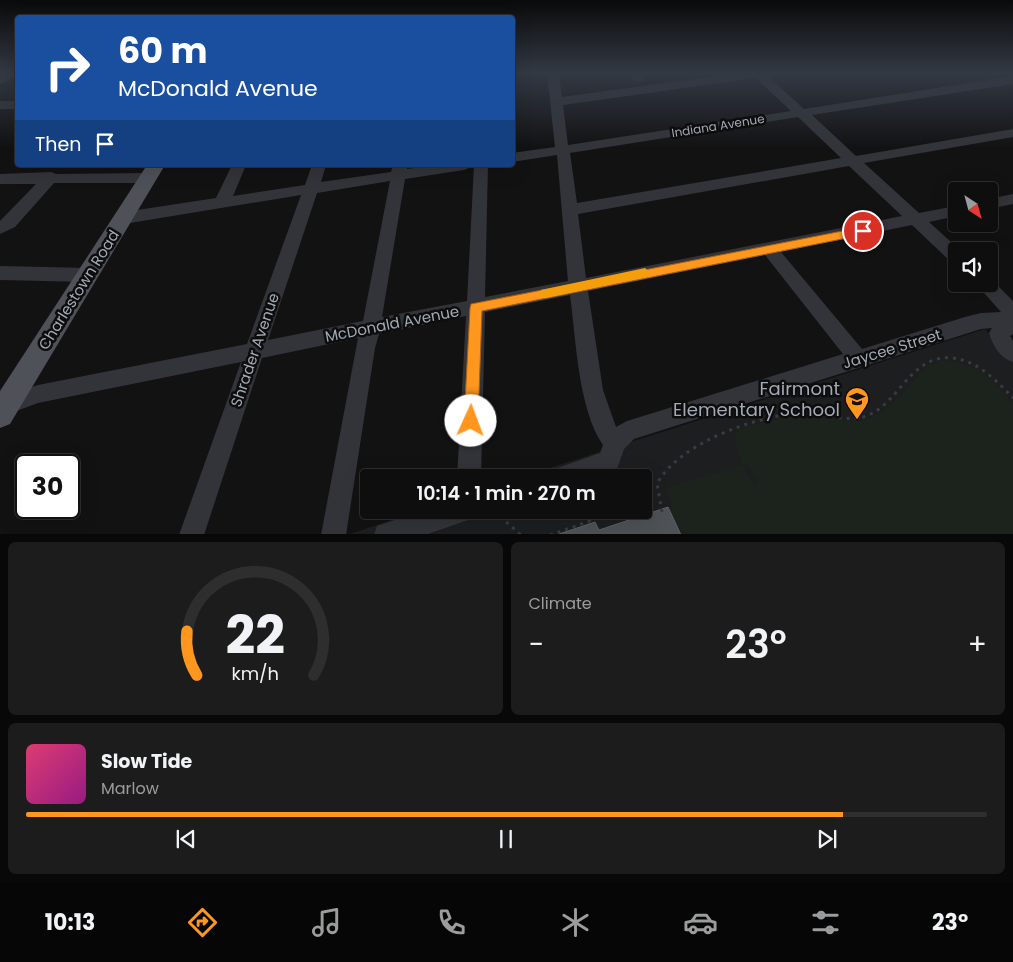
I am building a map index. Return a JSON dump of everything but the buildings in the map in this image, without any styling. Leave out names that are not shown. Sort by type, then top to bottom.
[{"type":"main road","name":"Charlestown Road","points":[[2,409],[152,172]]},
{"type":"street","points":[[556,98],[578,287],[593,390],[604,428],[621,437],[609,461],[586,469]]},
{"type":"street","points":[[556,102],[585,98]]},
{"type":"street","points":[[786,98],[948,249]]},
{"type":"street","name":"Indiana Avenue","points":[[515,158],[898,98]]},
{"type":"street","points":[[0,105],[15,105]]},
{"type":"street","points":[[570,210],[1013,133]]},
{"type":"street","points":[[4,225],[74,167]]},
{"type":"street","points":[[222,202],[238,167]]},
{"type":"street","name":"Shrader Avenue","points":[[191,534],[318,167]]},
{"type":"street","points":[[124,218],[311,189],[399,170],[438,167]]},
{"type":"street","points":[[469,469],[481,167]]},
{"type":"street","points":[[333,534],[399,170]]},
{"type":"street","points":[[0,179],[59,178],[152,172]]},
{"type":"street","points":[[998,202],[1013,199]]},
{"type":"street","name":"McDonald Avenue","points":[[2,409],[38,394],[948,213]]},
{"type":"street","points":[[769,249],[859,359]]},
{"type":"street","points":[[0,273],[88,275]]},
{"type":"street","points":[[993,292],[1004,302],[1013,318]]},
{"type":"street","name":"Jaycee Street","points":[[621,437],[981,321],[1013,318]]},
{"type":"street","points":[[1013,325],[999,333],[1002,342],[1013,354]]},
{"type":"street","points":[[386,534],[434,519]]},
{"type":"path","points":[[666,515],[662,512],[657,484],[669,466],[679,457],[733,427],[776,415],[814,413],[850,418],[865,416],[884,405],[927,362],[944,358],[965,360],[992,376],[1013,398]]},
{"type":"path","points":[[654,515],[662,512]]},
{"type":"path","points":[[550,534],[590,520],[593,528]]},
{"type":"shaded area","name":"Fairmont Elementary School","points":[[985,329],[1013,362],[1013,534],[350,534],[394,519],[652,519],[652,469],[546,469]]},
{"type":"shaded area","name":"Fairmont Elementary School","points":[[945,360],[976,369],[991,379],[1013,402],[1013,534],[679,534],[669,514],[673,506],[665,488],[742,465],[754,485],[758,482],[747,465],[742,464],[736,448],[736,432],[741,428],[788,416],[859,421],[871,418],[892,404],[928,365]]},
{"type":"slow traffic","points":[[546,293],[645,273]]},
{"type":"place","name":"Fairmont Elementary School","points":[[857,420]]},
{"type":"route","points":[[471,421],[476,308],[652,271],[863,231]]}]
